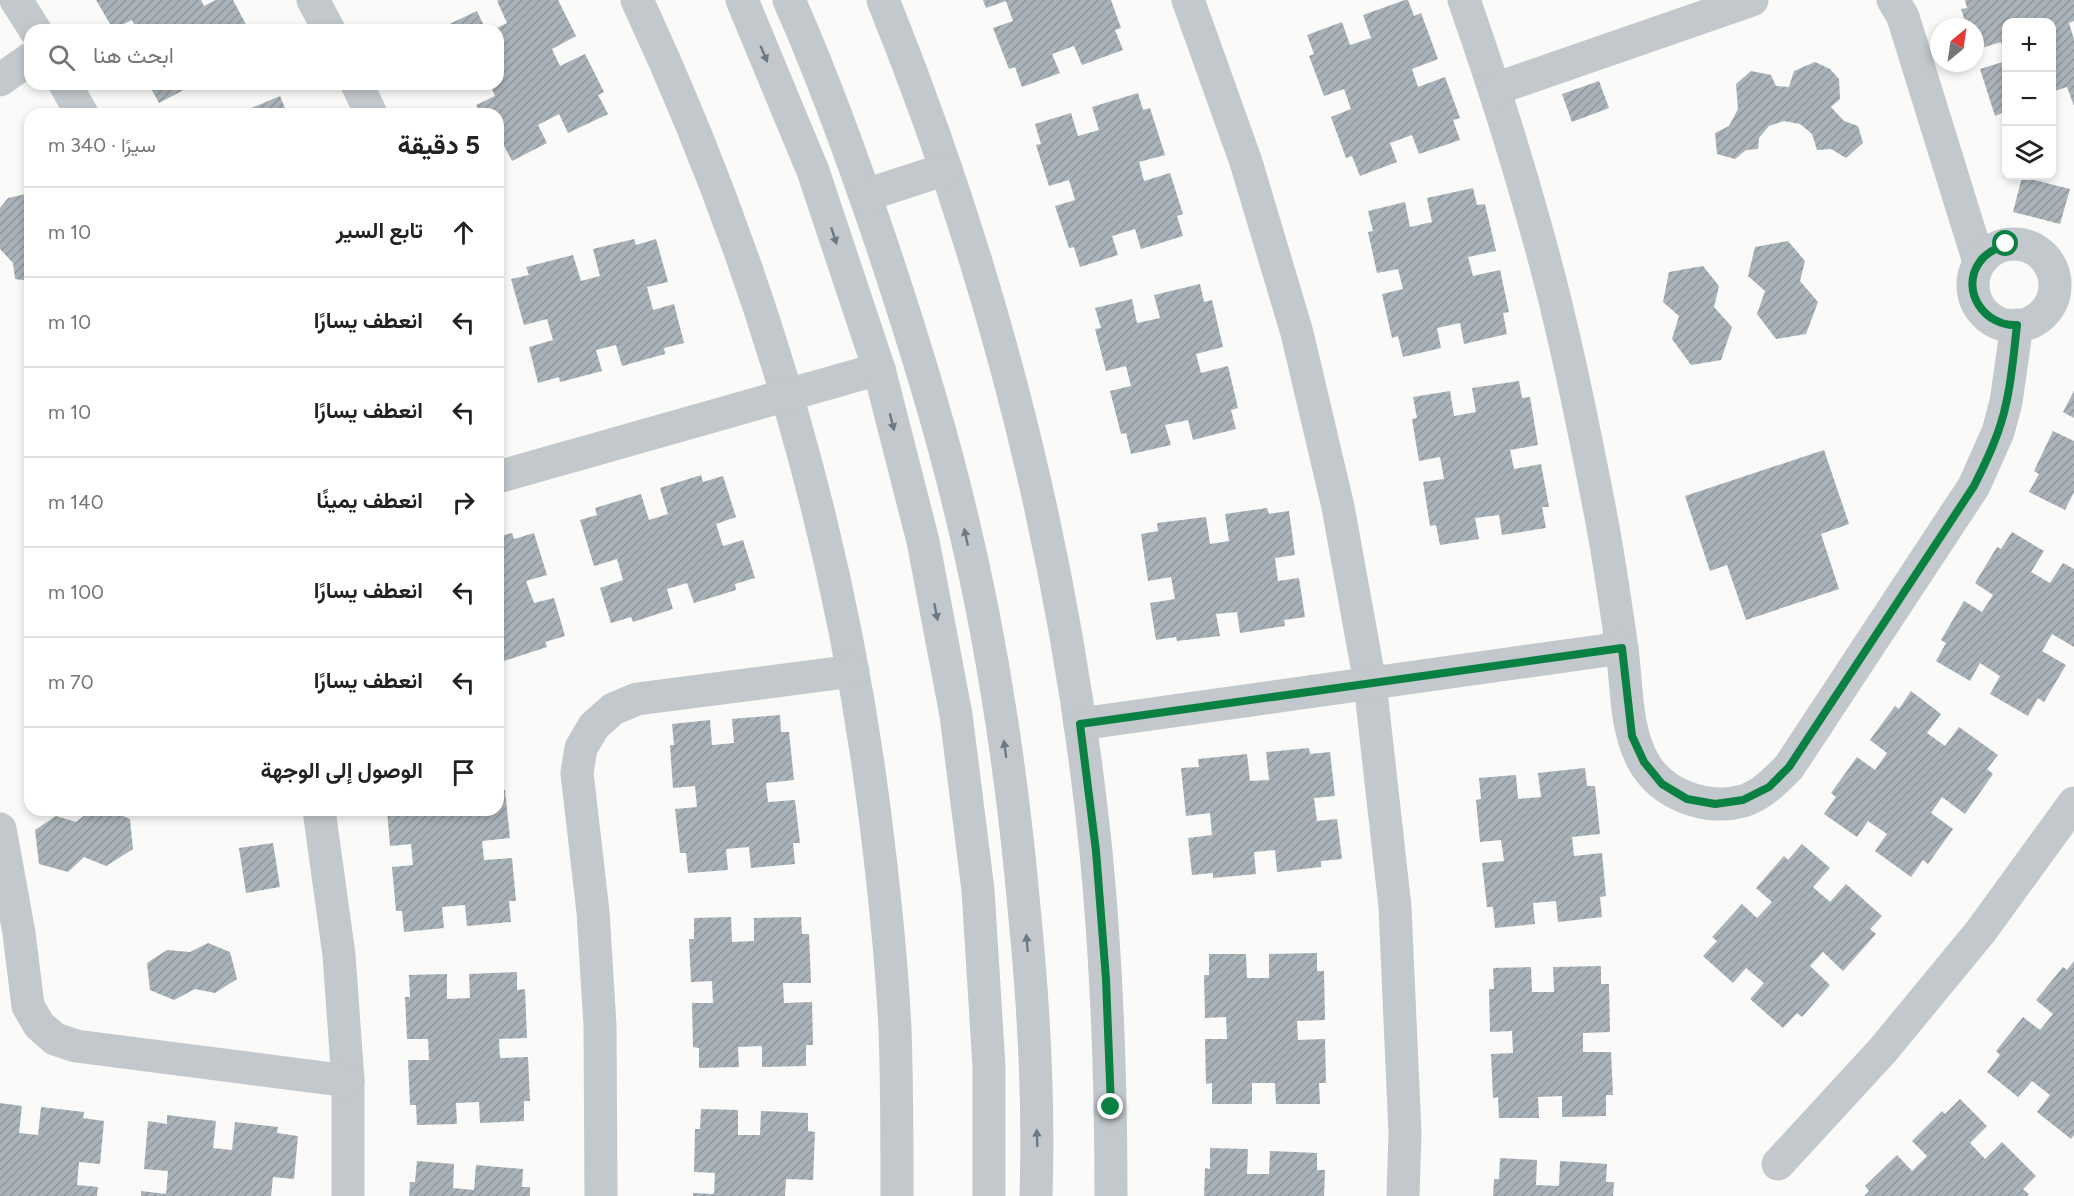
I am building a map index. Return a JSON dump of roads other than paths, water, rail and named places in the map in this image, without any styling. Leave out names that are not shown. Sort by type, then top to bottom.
[{"type":"street","points":[[16,0],[30,24]]},
{"type":"street","points":[[314,0],[326,24]]},
{"type":"street","points":[[637,0],[674,78],[735,235],[788,395],[824,532],[853,671],[879,849],[895,1028],[897,1196]]},
{"type":"street","points":[[742,0],[813,171],[879,369],[923,541],[956,715],[978,890],[989,1067],[989,1196]]},
{"type":"street","points":[[789,0],[811,49],[866,195],[924,374],[961,511],[994,672],[1018,835],[1032,999],[1036,1196]]},
{"type":"street","points":[[883,0],[946,169],[989,306],[1026,444],[1056,583],[1080,724],[1096,851],[1106,979],[1111,1107],[1111,1196]]},
{"type":"street","points":[[1188,0],[1246,162],[1297,333],[1338,507],[1370,683],[1395,907],[1405,1133],[1403,1196]]},
{"type":"street","points":[[1464,0],[1495,89],[1536,226],[1570,364],[1599,504],[1622,648],[1632,736],[1644,762],[1662,784],[1687,799],[1715,804],[1743,800],[1769,787],[1789,767],[1974,486],[1995,441],[2006,402],[2017,325]]},
{"type":"street","points":[[1495,89],[1752,0]]},
{"type":"street","points":[[1893,0],[1903,17],[1979,262]]},
{"type":"street","points":[[0,80],[24,63]]},
{"type":"street","points":[[68,90],[79,108]]},
{"type":"street","points":[[360,90],[368,108]]},
{"type":"street","points":[[866,195],[946,169]]},
{"type":"street","points":[[2038,252],[2048,262],[2054,274],[2055,288],[2044,312],[2034,321],[2017,325],[2007,326],[1994,321],[1976,302],[1972,288],[1973,275],[1979,262],[1991,250],[2006,244],[2023,245],[2074,266]]},
{"type":"street","points":[[504,475],[879,369]]},
{"type":"street","points":[[1080,724],[1622,648]]},
{"type":"street","points":[[601,1196],[600,1026],[593,912],[577,773],[581,748],[594,726],[614,709],[637,699],[853,671]]},
{"type":"street","points":[[1778,1164],[1891,1041],[1981,931],[2073,807]]},
{"type":"street","points":[[320,816],[339,955],[348,1081],[348,1196]]},
{"type":"street","points":[[0,829],[4,871],[28,1006],[39,1025],[55,1039],[75,1046],[348,1081]]}]
